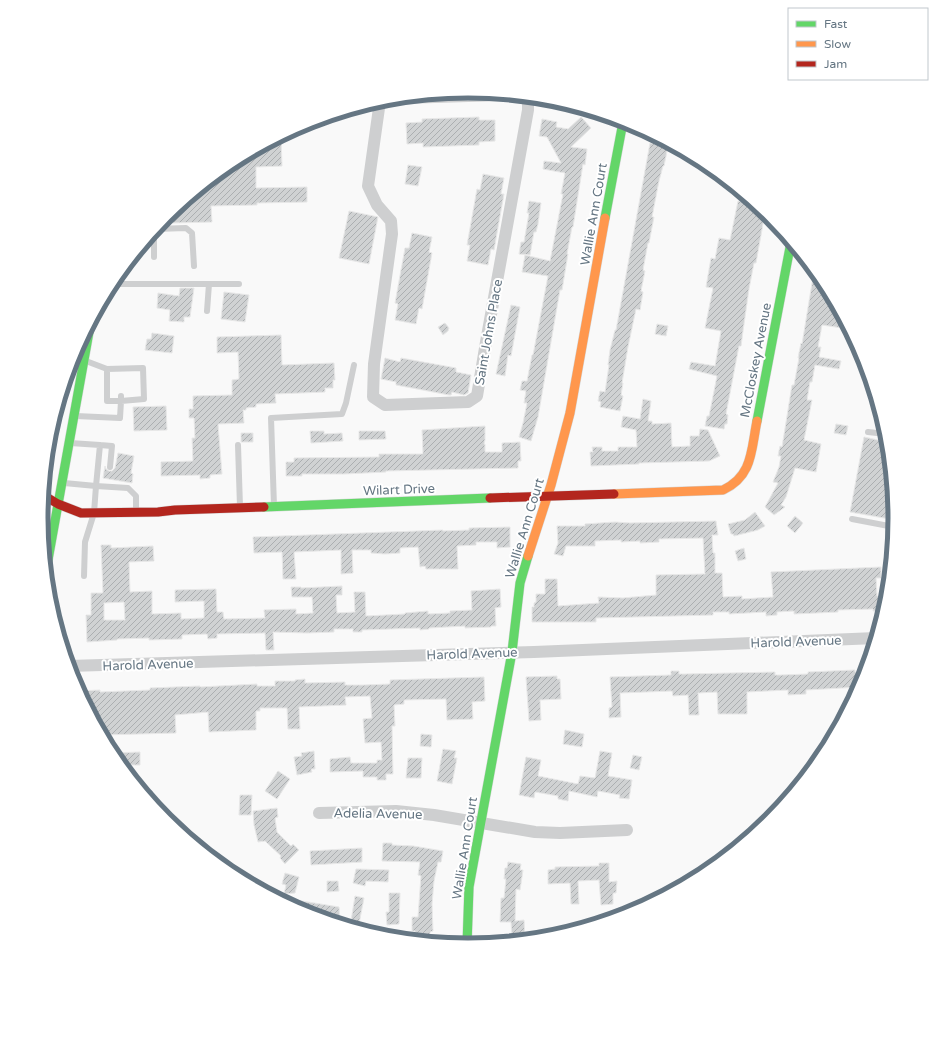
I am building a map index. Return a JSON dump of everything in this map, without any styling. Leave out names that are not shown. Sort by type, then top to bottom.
[{"type":"street","name":"Saint Johns Place","points":[[379,109],[368,186],[377,205],[391,221],[392,234],[374,364],[373,397],[385,405],[468,402],[477,396],[528,110],[528,103]]},
{"type":"street","name":"Wallie Ann Court","points":[[467,938],[469,887],[512,652],[520,583],[547,497],[570,413],[622,128]]},
{"type":"street","name":"McCloskey Avenue","points":[[739,480],[744,475],[749,462],[790,249]]},
{"type":"street","points":[[50,551],[85,360],[85,347]]},
{"type":"street","name":"Wilart Drive","points":[[49,498],[58,504],[81,513],[136,512],[708,491],[723,490],[739,480]]},
{"type":"street","name":"Harold Avenue","points":[[75,666],[512,652],[871,638]]},
{"type":"street","name":"Adelia Avenue","points":[[319,813],[396,811],[434,815],[535,832],[627,830]]},
{"type":"lane","points":[[165,229],[190,229],[192,232],[194,266]]},
{"type":"lane","points":[[154,240],[154,257]]},
{"type":"lane","points":[[120,284],[239,284]]},
{"type":"lane","points":[[207,311],[210,284]]},
{"type":"lane","points":[[85,360],[107,369],[122,372],[143,368],[144,399],[121,398],[107,401],[107,369]]},
{"type":"lane","points":[[274,506],[271,418],[342,414],[346,403],[354,365]]},
{"type":"lane","points":[[75,416],[120,418],[121,398]]},
{"type":"lane","points":[[868,432],[879,433]]},
{"type":"lane","points":[[70,443],[112,446],[110,467]]},
{"type":"lane","points":[[84,576],[85,542],[94,513],[100,445]]},
{"type":"lane","points":[[238,445],[240,507]]},
{"type":"lane","points":[[108,487],[109,479]]},
{"type":"lane","points":[[63,483],[128,488],[136,496],[136,512]]},
{"type":"lane","points":[[852,519],[888,526]]},
{"type":"building","points":[[479,117],[479,120],[495,120],[495,141],[479,142],[479,145],[423,147],[423,143],[407,144],[406,123],[422,122],[422,119]]},
{"type":"building","points":[[581,117],[591,128],[571,147],[587,149],[585,165],[583,164],[562,290],[560,290],[538,417],[531,441],[519,437],[527,403],[524,403],[526,391],[520,390],[522,381],[527,381],[548,276],[522,272],[525,255],[550,261],[563,194],[561,194],[565,173],[543,169],[544,161],[561,163],[547,137],[539,136],[542,119],[557,122],[556,127],[568,129]]},
{"type":"building","points":[[281,142],[282,166],[256,167],[256,188],[307,187],[307,202],[211,206],[212,222],[172,223],[172,221],[212,185],[235,169]]},
{"type":"building","points":[[650,143],[658,144],[667,149],[652,217],[654,217],[643,270],[645,271],[641,291],[643,292],[640,310],[636,309],[628,347],[622,383],[621,395],[623,396],[620,411],[600,407],[601,402],[598,401],[600,391],[605,392],[610,350],[616,330]]},
{"type":"building","points":[[408,165],[422,167],[418,186],[405,184]]},
{"type":"building","points":[[483,174],[504,178],[501,194],[504,194],[494,250],[491,249],[488,265],[467,261],[470,245],[467,245],[477,189],[480,190]]},
{"type":"building","points":[[529,201],[541,203],[538,224],[536,232],[534,232],[530,255],[519,254],[521,242],[524,242],[529,213],[527,213]]},
{"type":"building","points":[[738,201],[744,202],[764,221],[756,263],[754,263],[749,289],[741,346],[739,346],[726,414],[728,415],[727,424],[725,424],[724,429],[705,426],[707,416],[709,416],[717,376],[689,369],[691,362],[715,366],[721,331],[705,328],[713,288],[706,287],[711,258],[715,259],[719,238],[730,240]]},
{"type":"building","points":[[349,211],[378,217],[369,264],[339,258]]},
{"type":"building","points":[[412,233],[432,237],[429,252],[432,253],[422,309],[419,308],[416,324],[395,320],[398,304],[395,303],[405,248],[409,248]]},
{"type":"building","points":[[813,279],[832,308],[842,328],[822,325],[818,347],[821,347],[819,357],[841,361],[839,369],[815,365],[807,400],[812,400],[804,440],[821,444],[816,472],[795,468],[786,497],[781,505],[785,507],[774,515],[765,507],[778,483],[773,482],[779,467],[781,456],[778,456],[780,446],[782,447],[792,385],[794,385],[801,343],[802,344]]},
{"type":"building","points":[[180,288],[194,288],[190,317],[184,317],[184,322],[169,321],[170,310],[157,308],[158,293],[179,296]]},
{"type":"building","points":[[224,292],[249,295],[245,322],[221,319]]},
{"type":"building","points":[[511,305],[520,307],[511,356],[508,355],[505,376],[496,374]]},
{"type":"building","points":[[445,323],[449,328],[443,335],[438,327]]},
{"type":"building","points":[[657,324],[668,326],[666,336],[655,334]]},
{"type":"building","points":[[152,333],[174,336],[172,353],[145,350],[147,339],[151,339]]},
{"type":"building","points":[[281,335],[282,365],[334,363],[335,380],[333,380],[333,388],[325,388],[325,392],[275,394],[276,403],[256,404],[256,407],[246,408],[246,410],[243,410],[244,423],[218,424],[222,474],[210,475],[210,478],[200,479],[200,475],[161,476],[161,462],[193,461],[192,438],[195,438],[194,418],[189,418],[189,409],[193,409],[193,396],[232,395],[232,380],[239,379],[238,352],[217,353],[217,337]]},
{"type":"building","points":[[385,358],[400,362],[401,358],[456,368],[456,372],[471,375],[468,393],[464,395],[452,392],[451,395],[449,395],[396,385],[396,382],[381,379]]},
{"type":"building","points":[[643,399],[651,401],[648,421],[652,421],[652,424],[671,423],[672,447],[690,446],[690,436],[699,436],[700,429],[708,430],[720,456],[709,461],[591,466],[590,452],[593,452],[592,447],[602,447],[602,451],[618,451],[618,447],[637,447],[636,430],[621,427],[623,416],[640,419]]},
{"type":"building","points":[[166,406],[167,430],[134,431],[133,407]]},
{"type":"building","points":[[836,424],[848,426],[846,435],[834,433]]},
{"type":"building","points":[[485,426],[485,452],[502,452],[502,443],[520,442],[521,461],[518,461],[518,468],[386,471],[286,476],[286,462],[294,462],[294,458],[379,457],[379,454],[422,454],[422,430]]},
{"type":"building","points":[[310,431],[324,431],[324,434],[342,433],[343,441],[311,443]]},
{"type":"building","points":[[359,431],[385,431],[386,439],[359,440]]},
{"type":"building","points":[[241,433],[253,433],[253,442],[241,442]]},
{"type":"building","points":[[864,437],[881,441],[887,491],[888,519],[850,512]]},
{"type":"building","points":[[118,453],[134,456],[131,473],[133,474],[132,483],[103,478],[105,466],[109,471],[112,471],[115,468]]},
{"type":"building","points":[[755,512],[765,526],[758,530],[734,536],[731,534],[728,524],[745,520]]},
{"type":"building","points":[[795,516],[803,523],[795,533],[787,526]]},
{"type":"building","points":[[716,521],[718,535],[712,535],[713,553],[715,553],[715,573],[722,573],[723,597],[742,596],[742,599],[773,597],[771,572],[881,567],[881,578],[876,578],[877,596],[881,596],[878,611],[873,611],[873,609],[838,610],[838,612],[794,614],[794,611],[777,612],[777,615],[766,616],[766,612],[729,614],[729,612],[713,612],[713,615],[596,618],[596,622],[532,622],[532,607],[534,607],[534,603],[536,602],[536,594],[545,594],[545,579],[557,579],[558,606],[599,603],[598,597],[623,598],[656,595],[656,575],[705,574],[703,538],[659,539],[659,542],[640,543],[640,541],[621,542],[621,540],[595,541],[595,546],[566,546],[563,556],[554,554],[558,543],[557,526],[585,526],[585,524],[615,522]]},
{"type":"building","points":[[510,527],[510,547],[497,548],[497,542],[476,542],[476,545],[457,546],[458,569],[426,569],[425,566],[420,567],[418,547],[400,548],[400,553],[385,554],[371,553],[371,550],[352,550],[353,573],[341,574],[341,550],[294,552],[296,579],[283,579],[282,552],[254,553],[253,537],[469,530],[469,528]]},
{"type":"building","points":[[101,545],[111,545],[111,548],[153,546],[154,561],[129,562],[130,592],[152,591],[152,614],[181,613],[181,619],[204,618],[204,601],[175,602],[175,590],[216,589],[217,612],[223,612],[224,619],[265,618],[264,610],[296,609],[296,614],[313,613],[312,597],[292,597],[291,587],[342,586],[342,595],[336,595],[337,613],[355,612],[354,592],[365,592],[366,616],[428,611],[428,614],[450,613],[450,611],[472,610],[471,591],[500,589],[501,607],[495,608],[496,626],[491,627],[465,628],[465,626],[420,630],[420,628],[362,630],[362,632],[353,632],[353,629],[334,629],[334,632],[273,632],[274,650],[266,650],[265,633],[217,634],[217,638],[208,639],[207,634],[182,635],[182,639],[117,639],[87,642],[86,615],[91,615],[91,593],[103,593]],"holes":[[[124,602],[125,620],[104,620],[104,603]]]},
{"type":"building","points":[[744,548],[746,559],[738,561],[735,551]]},
{"type":"building","points":[[855,670],[855,672],[859,672],[852,687],[806,690],[806,694],[788,695],[788,690],[747,692],[747,714],[718,714],[717,692],[698,693],[699,715],[689,715],[688,695],[673,696],[672,691],[620,693],[621,717],[609,718],[609,708],[612,707],[610,677],[671,675],[671,671],[679,671],[679,674],[775,672],[775,675],[808,674],[808,672]]},
{"type":"building","points":[[557,676],[557,679],[560,679],[561,699],[540,700],[541,720],[529,721],[526,677]]},
{"type":"building","points":[[484,677],[485,701],[472,702],[473,719],[447,720],[446,699],[404,700],[404,704],[394,705],[395,726],[392,726],[393,774],[386,774],[386,780],[377,780],[377,777],[363,777],[363,771],[330,772],[330,759],[350,757],[351,763],[377,763],[377,760],[382,760],[381,742],[365,743],[363,719],[372,718],[370,696],[345,697],[346,705],[299,707],[300,729],[288,729],[287,708],[260,708],[260,711],[256,711],[256,730],[209,732],[208,712],[175,715],[176,733],[108,735],[85,691],[100,690],[100,692],[150,690],[150,688],[257,684],[257,686],[275,686],[275,681],[295,681],[305,679],[305,683],[345,682],[345,685],[364,685],[390,684],[390,680]]},
{"type":"building","points":[[565,730],[584,734],[582,747],[563,744]]},
{"type":"building","points":[[421,734],[432,735],[431,747],[420,746]]},
{"type":"building","points":[[443,749],[456,751],[454,758],[457,758],[452,784],[437,781]]},
{"type":"building","points":[[314,751],[315,769],[311,769],[312,772],[297,775],[294,757],[302,756],[301,753]]},
{"type":"building","points":[[600,751],[612,753],[608,776],[632,780],[629,799],[619,798],[620,795],[598,791],[597,797],[569,791],[568,801],[558,799],[558,796],[535,792],[534,798],[519,795],[526,757],[541,760],[538,776],[578,784],[580,776],[595,778]]},
{"type":"building","points":[[140,752],[140,765],[128,765],[120,753]]},
{"type":"building","points":[[633,755],[642,757],[639,770],[630,768]]},
{"type":"building","points":[[408,758],[422,758],[421,778],[406,778]]},
{"type":"building","points":[[278,771],[290,779],[277,799],[265,791]]},
{"type":"building","points":[[240,795],[252,795],[251,815],[239,815]]},
{"type":"building","points":[[277,808],[278,817],[275,818],[277,832],[291,846],[293,844],[299,850],[285,864],[280,858],[281,856],[265,841],[258,842],[254,825],[253,811]]},
{"type":"building","points":[[383,843],[443,851],[441,862],[438,862],[434,881],[432,904],[433,931],[430,932],[430,937],[415,935],[415,931],[412,931],[412,917],[418,917],[421,876],[418,875],[420,862],[382,861]]},
{"type":"building","points":[[362,848],[362,862],[311,865],[310,851]]},
{"type":"building","points":[[508,862],[521,864],[520,870],[523,870],[520,890],[516,889],[515,921],[524,920],[525,935],[512,936],[511,922],[500,922],[501,898],[504,898],[506,879],[504,879],[505,868],[507,868]]},
{"type":"building","points":[[599,863],[609,863],[609,882],[617,881],[616,893],[613,893],[613,904],[601,905],[599,880],[578,881],[579,904],[571,904],[570,883],[548,884],[548,870],[555,869],[555,867],[599,866]]},
{"type":"building","points":[[356,869],[389,870],[388,882],[366,881],[365,886],[353,883]]},
{"type":"building","points":[[285,873],[299,877],[295,893],[284,894],[286,885],[282,884]]},
{"type":"building","points":[[327,881],[338,881],[339,891],[327,892]]},
{"type":"building","points":[[389,893],[400,893],[399,924],[387,925],[386,912],[389,912]]},
{"type":"building","points":[[355,896],[364,898],[359,924],[351,922]]},
{"type":"building","points":[[291,899],[339,907],[340,918],[307,907]]},
{"type":"traffic: fast","points":[[605,218],[622,128]]},
{"type":"traffic: fast","points":[[757,421],[790,249]]},
{"type":"traffic: fast","points":[[50,551],[87,341]]},
{"type":"traffic: fast","points":[[264,507],[490,498]]},
{"type":"traffic: fast","points":[[467,938],[469,887],[512,652],[520,583],[528,556]]},
{"type":"traffic: slow","points":[[528,556],[551,485],[570,413],[605,218]]},
{"type":"traffic: slow","points":[[614,494],[723,490],[733,484],[745,470],[752,452],[757,421]]},
{"type":"traffic: jam","points":[[490,498],[614,494]]},
{"type":"traffic: jam","points":[[49,498],[58,504],[81,513],[158,512],[264,507]]}]
